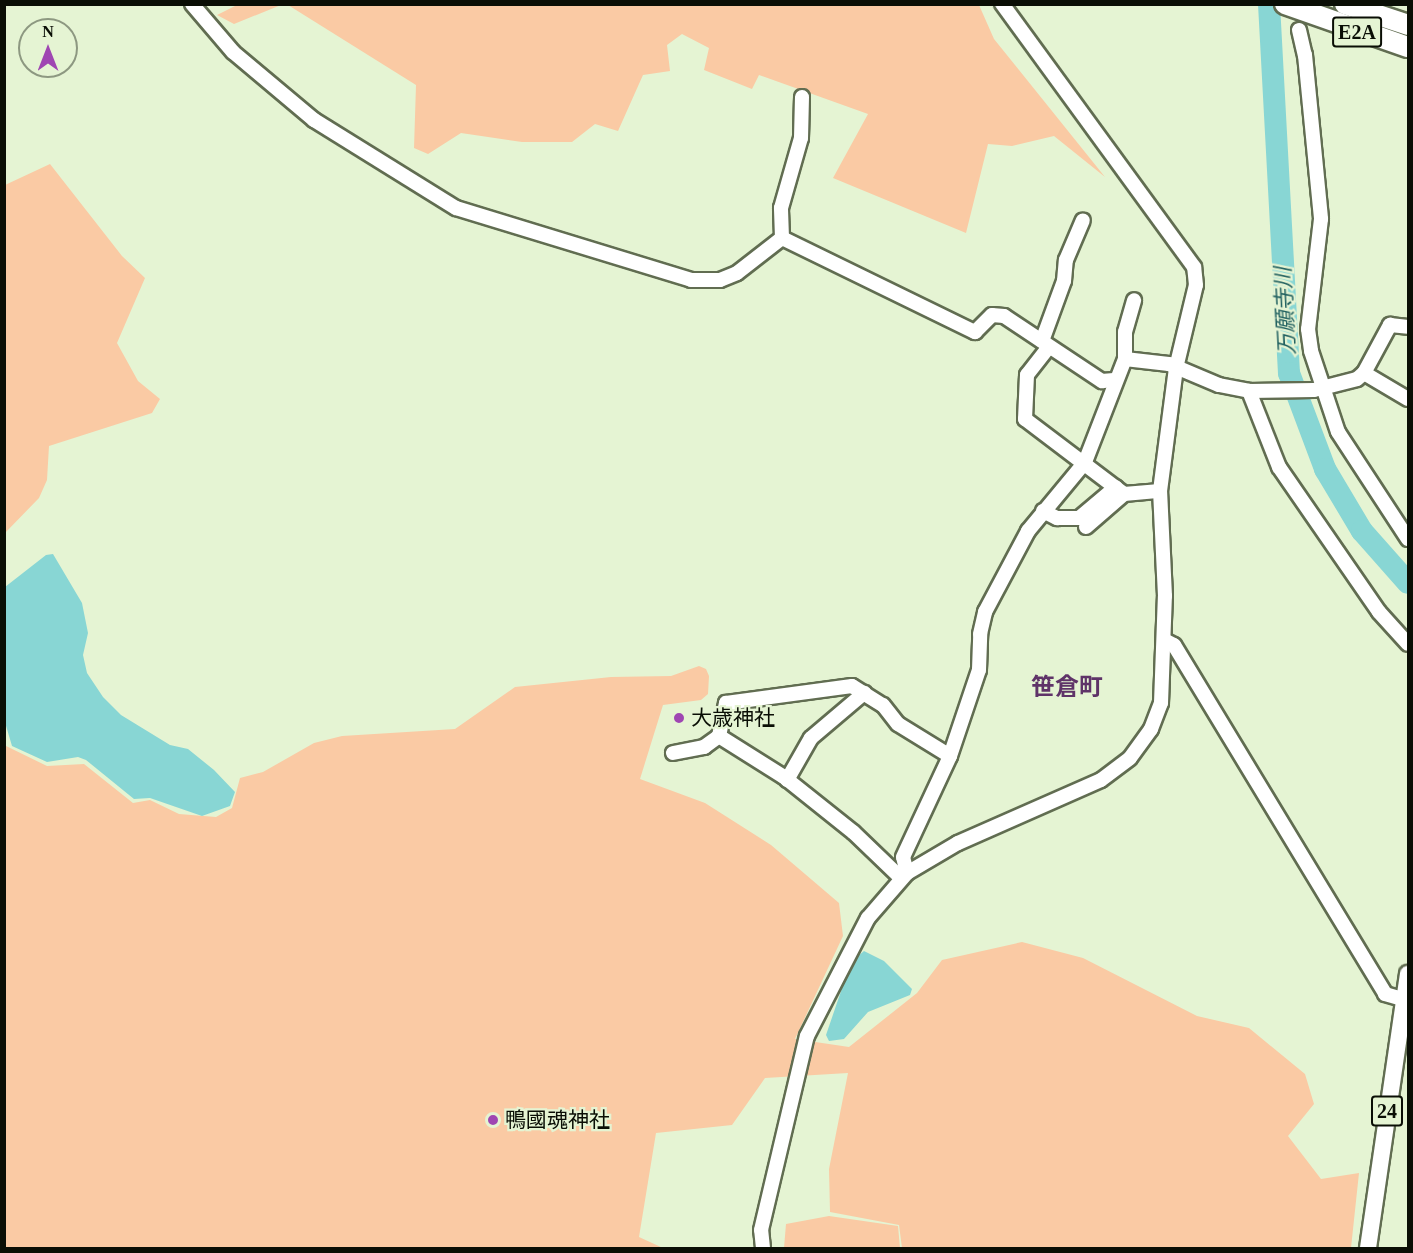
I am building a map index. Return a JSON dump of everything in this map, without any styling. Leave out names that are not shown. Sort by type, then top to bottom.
[{"type":"highway","name":"E2A","points":[[1285,4],[1302,22],[1408,47]]},
{"type":"highway","name":"E2A","points":[[1345,4],[1408,25]]},
{"type":"main road","name":"24","points":[[1368,1248],[1404,1033],[1403,999],[1408,974]]},
{"type":"street","points":[[192,4],[233,52],[314,120],[456,208],[691,280],[720,280],[737,273],[782,238]]},
{"type":"street","points":[[763,1248],[761,1230],[807,1036],[868,918],[904,876],[958,843],[1101,780],[1130,758],[1151,729],[1161,703],[1164,640],[1160,491],[1176,368],[1197,285],[1194,267],[1002,4]]},
{"type":"street","points":[[1302,22],[1321,219],[1308,329],[1318,389],[1338,432],[1408,539]]},
{"type":"street","points":[[782,238],[781,208],[801,138],[802,97]]},
{"type":"street","points":[[1083,220],[1066,260],[1064,281],[1045,344],[1027,375],[1025,419],[1085,462],[1120,491]]},
{"type":"street","points":[[782,238],[975,332],[992,315],[1004,316],[1102,381],[1114,381]]},
{"type":"street","points":[[904,876],[903,857],[950,756],[979,670],[980,634],[986,612],[1028,531],[1085,462],[1112,400],[1114,381],[1125,359],[1125,332],[1134,300]]},
{"type":"street","points":[[1125,359],[1138,358],[1176,368],[1219,384],[1255,390],[1318,389],[1364,374],[1390,325],[1408,327]]},
{"type":"street","points":[[1364,374],[1408,399]]},
{"type":"street","points":[[1255,390],[1279,467],[1379,612],[1408,644]]},
{"type":"street","points":[[1043,511],[1057,518],[1079,518],[1120,491],[1160,491]]},
{"type":"street","points":[[1086,527],[1120,491]]},
{"type":"street","points":[[1164,640],[1174,645],[1385,994],[1403,999]]},
{"type":"street","points":[[673,753],[704,747],[719,736],[726,703],[834,685],[852,686],[864,693],[883,705],[898,724],[950,756]]},
{"type":"street","points":[[787,780],[812,738],[864,693]]},
{"type":"street","points":[[719,736],[787,780],[904,876]]},
{"type":"shaded area","points":[[237,5],[281,5],[234,24],[217,15]]},
{"type":"shaded area","points":[[288,5],[979,5],[994,39],[1105,177],[1054,136],[1012,146],[988,144],[966,233],[833,178],[868,114],[759,75],[752,89],[704,70],[709,48],[682,34],[667,45],[670,71],[643,75],[618,131],[595,124],[572,142],[522,142],[461,133],[428,154],[414,148],[416,85]]},
{"type":"shaded area","points":[[50,164],[122,256],[145,278],[117,343],[138,381],[160,399],[152,413],[49,446],[47,480],[39,498],[5,533],[5,185]]},
{"type":"shaded area","points":[[699,666],[706,669],[709,676],[708,694],[701,700],[663,705],[640,779],[705,803],[771,845],[839,903],[843,936],[795,1039],[849,1047],[917,993],[942,960],[1022,942],[1083,958],[1197,1016],[1249,1028],[1305,1074],[1314,1104],[1288,1136],[1321,1179],[1359,1173],[1351,1248],[902,1248],[899,1225],[830,1212],[829,1169],[848,1073],[765,1078],[732,1125],[656,1133],[639,1237],[663,1248],[5,1248],[4,745],[47,766],[84,764],[133,803],[150,800],[179,814],[216,817],[232,808],[240,778],[263,772],[314,743],[342,736],[455,729],[515,687],[611,677],[671,676]]},
{"type":"shaded area","points":[[829,1216],[898,1226],[900,1248],[784,1248],[786,1224]]},
{"type":"water","points":[[53,554],[82,603],[88,633],[83,655],[87,673],[103,697],[121,715],[170,745],[188,749],[214,770],[235,792],[230,806],[202,816],[150,798],[134,799],[86,760],[78,757],[47,762],[12,746],[4,719],[5,587],[46,555]]},
{"type":"water","points":[[864,951],[884,961],[912,989],[910,995],[868,1012],[844,1039],[829,1041],[826,1035],[851,962]]},
{"type":"waterway","name":"万願寺川","points":[[1269,4],[1289,373],[1325,469],[1362,531],[1408,583]]},
{"type":"place","name":"大歳神社","points":[[679,718]]},
{"type":"place","name":"鴨國魂神社","points":[[493,1120]]},
{"type":"district","name":"笹倉町","points":[[1067,688]]}]
